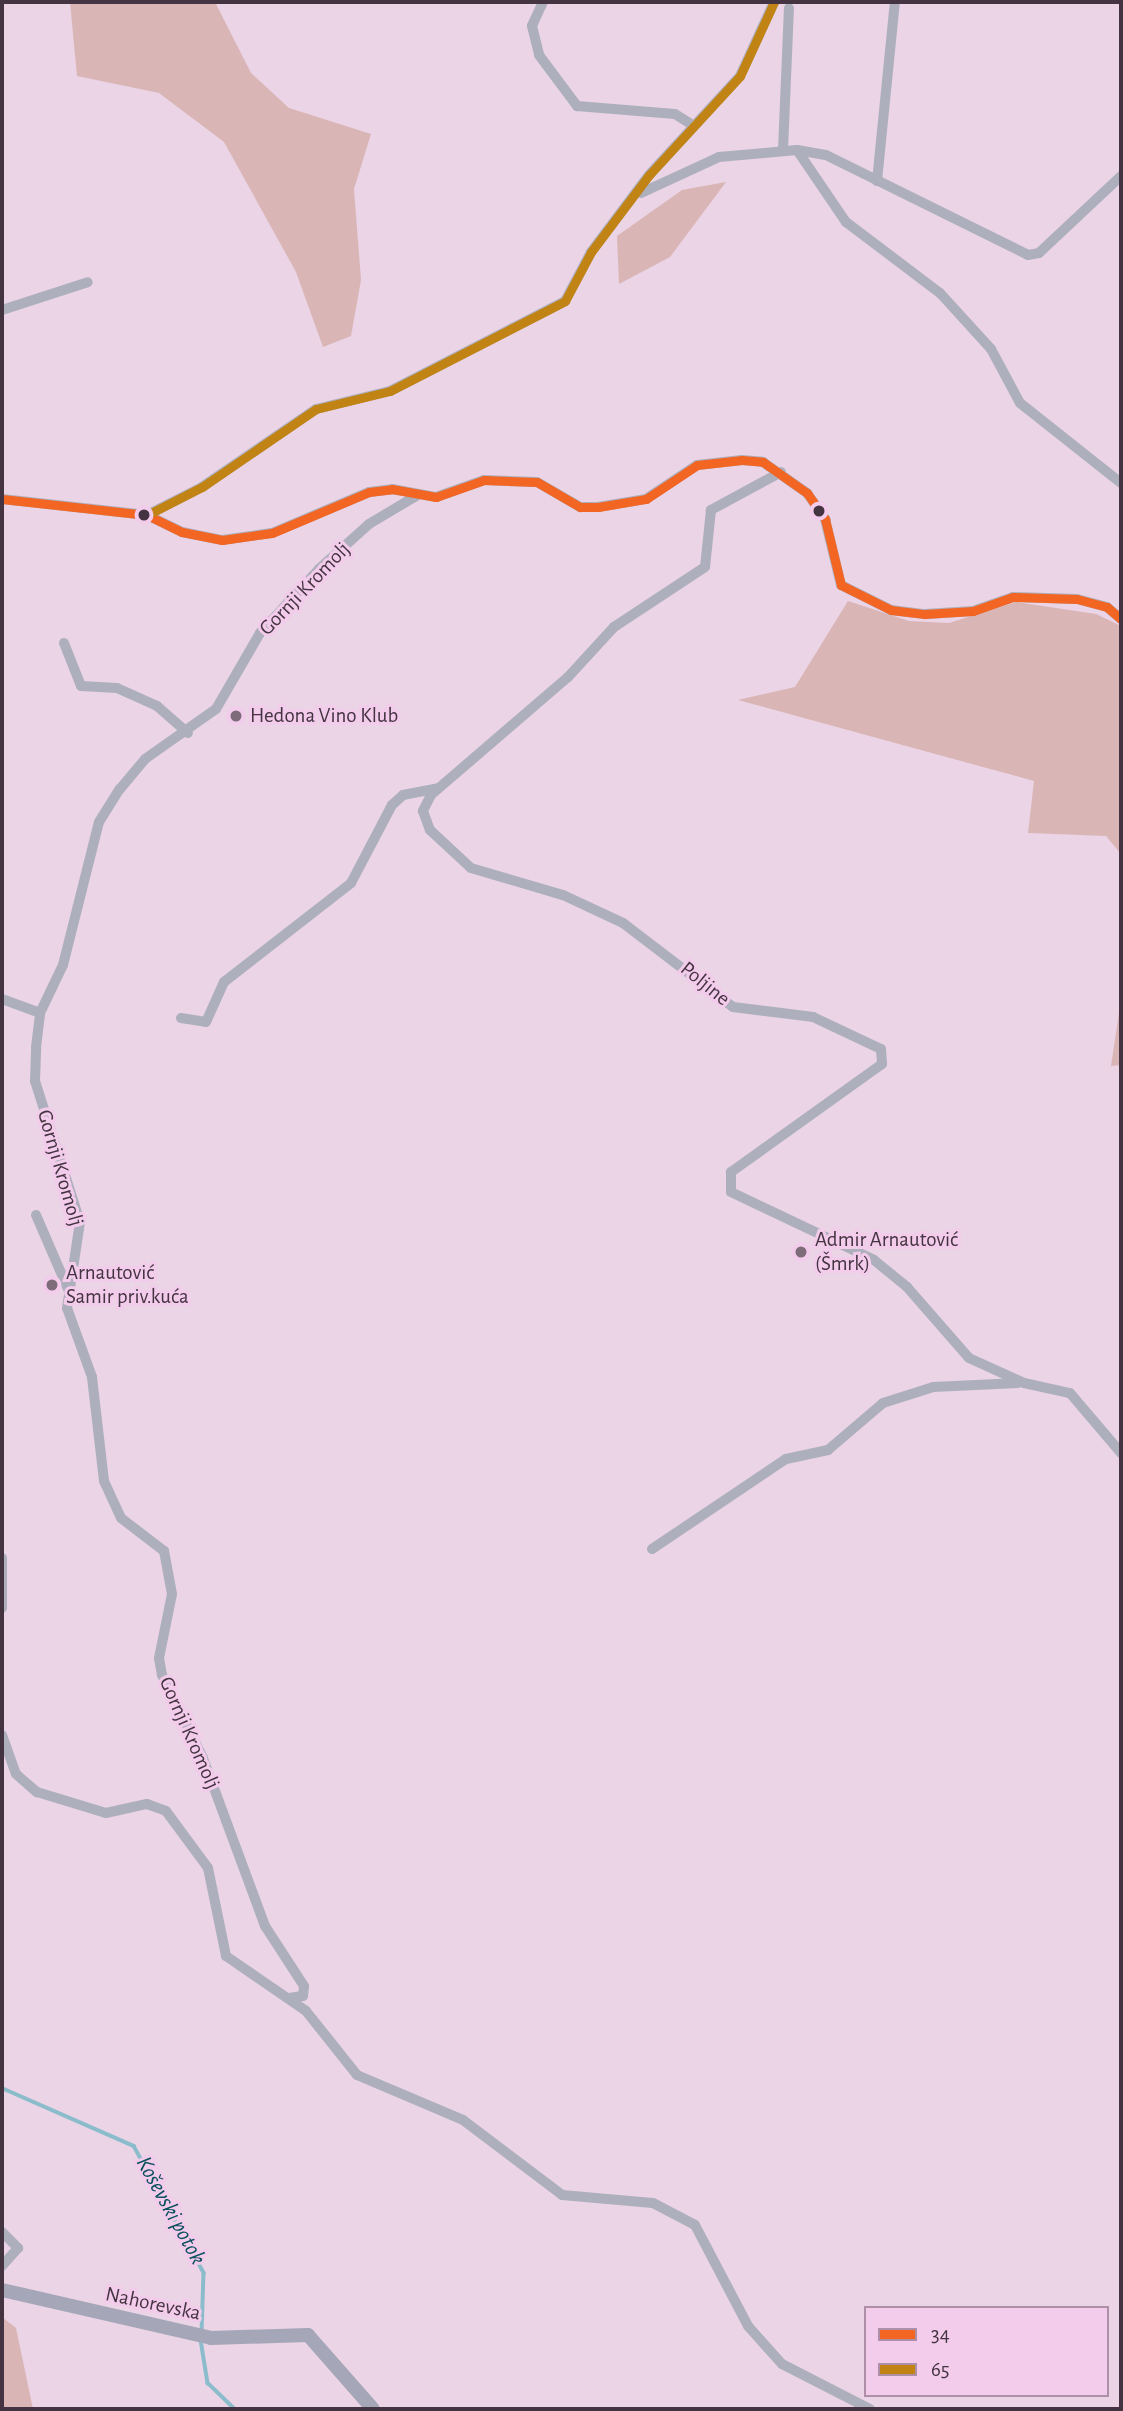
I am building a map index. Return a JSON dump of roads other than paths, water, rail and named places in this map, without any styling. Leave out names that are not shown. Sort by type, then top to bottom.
[{"type":"street","points":[[543,2],[531,26],[539,55],[577,106],[675,114],[694,126]]},
{"type":"street","points":[[147,515],[202,487],[316,409],[390,391],[547,314],[565,301],[591,252],[694,126],[740,76],[774,2]]},
{"type":"street","points":[[877,181],[895,2]]},
{"type":"street","points":[[783,150],[789,8]]},
{"type":"street","points":[[635,197],[719,157],[797,150],[826,155],[1028,255],[1039,253],[1121,176]]},
{"type":"street","points":[[797,150],[846,222],[940,293],[991,349],[1020,403],[1121,483]]},
{"type":"street","points":[[2,310],[88,282]]},
{"type":"street","points":[[2,499],[147,515],[182,532],[222,540],[272,533],[369,492],[392,489],[416,496],[436,496],[484,480],[537,482],[580,507],[598,508],[646,499],[697,465],[742,460],[781,472],[807,493],[825,519],[841,585],[891,610],[973,611],[1013,597],[1077,599],[1107,607],[1121,619]]},
{"type":"street","name":"Poljine","points":[[781,472],[767,484],[723,499],[711,510],[705,567],[614,626],[568,677],[438,788],[423,811],[430,831],[471,868],[563,895],[624,923],[733,1007],[813,1017],[881,1049],[882,1064],[731,1172],[731,1192],[874,1261],[907,1287],[969,1358],[1024,1383],[1070,1393],[1121,1453]]},
{"type":"street","name":"Gornji Kromolj","points":[[289,1998],[303,1996],[304,1986],[265,1926],[203,1758],[162,1675],[172,1583],[164,1551],[121,1518],[104,1481],[92,1377],[72,1335],[69,1292],[79,1222],[35,1081],[40,1013],[63,965],[99,822],[145,759],[188,733],[216,709],[260,634],[319,569],[369,524],[416,496]]},
{"type":"street","points":[[64,643],[81,686],[117,688],[157,706],[188,733]]},
{"type":"street","points":[[181,1018],[206,1022],[224,982],[351,883],[392,804],[403,794],[438,788]]},
{"type":"street","points":[[2,999],[40,1013]]},
{"type":"street","points":[[36,1215],[69,1292]]},
{"type":"street","points":[[652,1549],[786,1459],[828,1450],[883,1403],[933,1387],[1024,1383]]},
{"type":"street","points":[[2,1558],[2,1608]]},
{"type":"street","points":[[2,1735],[16,1774],[37,1792],[106,1813],[147,1804],[166,1811],[208,1868],[226,1956],[289,1998],[357,2075],[463,2120],[562,2195],[653,2203],[695,2225],[748,2326],[782,2364],[870,2409]]},
{"type":"street","points":[[2,2232],[18,2248],[2,2266]]},
{"type":"street","name":"Nahorevska","points":[[2,2290],[201,2336],[297,2333],[321,2343],[373,2409]]},
{"type":"waterway","name":"Koševski potok","points":[[2,2088],[134,2146],[204,2273],[202,2332]]},
{"type":"waterway","name":"Koševski potok","points":[[201,2340],[208,2383],[235,2409]]},
{"type":"place","name":"Hedona Vino Klub","points":[[236,716]]},
{"type":"place","name":"Admir Arnautović (Šmrk)","points":[[801,1252]]},
{"type":"place","name":"Arnautović Samir priv.kuća","points":[[52,1285]]}]
